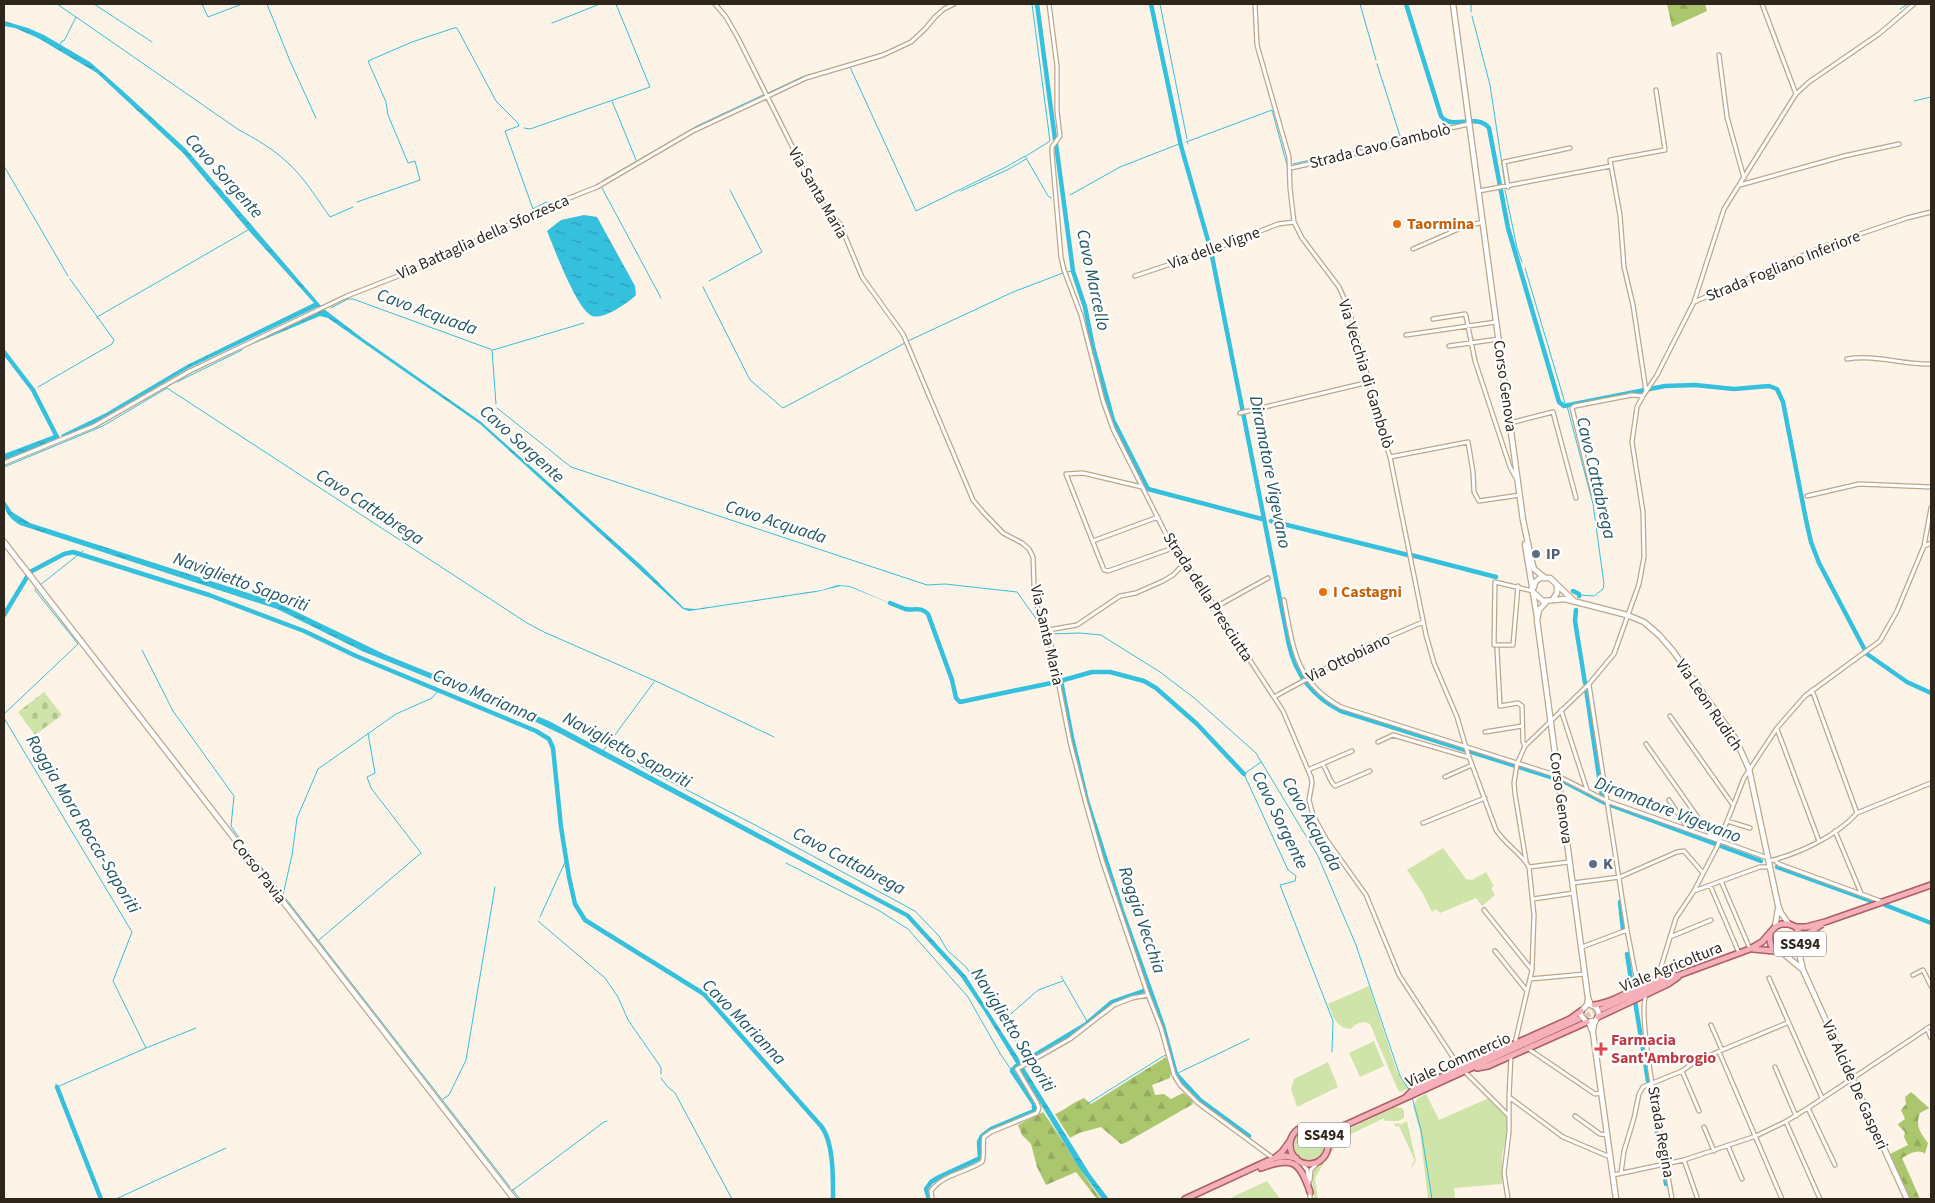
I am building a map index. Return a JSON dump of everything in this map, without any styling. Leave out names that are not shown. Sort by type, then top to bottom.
[{"type":"main road","name":"Corso Genova","points":[[1453,4],[1519,483],[1527,561],[1534,591],[1588,998],[1590,1005],[1598,1010],[1593,1033]]},
{"type":"main road","name":"Corso Genova","points":[[1523,520],[1534,569],[1544,577]]},
{"type":"main road","name":"Corso Pavia","points":[[4,542],[514,1199]]},
{"type":"main road","points":[[1547,601],[1540,599],[1534,591],[1535,582],[1544,577],[1553,580],[1576,602]]},
{"type":"main road","points":[[1537,620],[1539,610],[1547,601],[1553,599],[1557,593],[1557,585]]},
{"type":"main road","name":"Via Leon Rudich","points":[[1553,599],[1565,599],[1627,615],[1644,622],[1673,651],[1735,738],[1749,769],[1778,905]]},
{"type":"main road","name":"SS494","points":[[1774,927],[1781,924],[1789,924],[1796,927],[1806,927],[1825,922],[1931,885]]},
{"type":"main road","points":[[1778,905],[1789,924]]},
{"type":"main road","points":[[1774,927],[1778,905]]},
{"type":"main road","name":"SS494","points":[[1784,954],[1795,951],[1808,934],[1825,922]]},
{"type":"main road","name":"Viale Agricoltura","points":[[1602,1009],[1683,974],[1750,949],[1762,942],[1774,927]]},
{"type":"main road","name":"SS494","points":[[1796,927],[1800,934],[1800,943]]},
{"type":"main road","name":"SS494","points":[[1770,934],[1770,943],[1776,951]]},
{"type":"main road","name":"Via Alcide De Gasperi","points":[[1800,943],[1800,958],[1803,970],[1907,1199]]},
{"type":"main road","name":"Viale Agricoltura","points":[[1750,949],[1776,951],[1784,954]]},
{"type":"main road","name":"Via Alcide De Gasperi","points":[[1784,954],[1803,970]]},
{"type":"main road","points":[[1462,1070],[1515,1043],[1570,1019],[1590,1005],[1606,1002],[1660,978],[1683,974]]},
{"type":"main road","points":[[1462,1070],[1488,1066],[1597,1019],[1670,983],[1683,974]]},
{"type":"main road","name":"Corso Genova","points":[[1581,1011],[1581,1016],[1588,1022],[1593,1033],[1615,1199]]},
{"type":"main road","name":"Viale Commercio","points":[[1184,1199],[1274,1158],[1282,1152],[1295,1132],[1304,1127],[1314,1127],[1320,1130],[1333,1129],[1348,1124],[1415,1091],[1579,1020]]},
{"type":"main road","name":"Viale Commercio","points":[[1320,1160],[1326,1151],[1327,1144],[1336,1132],[1348,1124]]},
{"type":"main road","name":"SS494","points":[[1320,1130],[1325,1136],[1327,1144]]},
{"type":"main road","name":"SS494","points":[[1290,1141],[1291,1150],[1301,1162],[1311,1163],[1320,1160]]},
{"type":"main road","name":"Viale Commercio","points":[[1274,1158],[1285,1156],[1296,1158]]},
{"type":"main road","points":[[1232,1178],[1273,1163],[1292,1163],[1299,1167],[1304,1174],[1310,1190]]},
{"type":"street","name":"Via Santa Maria","points":[[715,4],[726,17],[821,202],[840,224],[862,277],[902,334],[973,500],[1004,533],[1022,543],[1031,552],[1038,610],[1048,630],[1070,742],[1086,804],[1102,860],[1161,1028],[1174,1075],[1180,1085],[1198,1102],[1274,1158]]},
{"type":"street","name":"Via Battaglia della Sforzesca","points":[[4,463],[94,426],[190,371],[347,296],[444,258],[489,234],[541,210],[597,188],[693,131],[806,78],[876,57],[911,42],[925,30],[935,16],[954,4]]},
{"type":"street","name":"Strada della Presciutta","points":[[1049,4],[1057,66],[1057,111],[1060,136],[1052,147],[1052,153],[1061,257],[1081,316],[1106,411],[1173,548],[1201,585],[1214,608],[1257,669],[1283,712],[1308,770],[1312,784],[1309,800],[1313,815],[1326,840],[1366,895],[1398,975],[1462,1070],[1508,1115]]},
{"type":"street","name":"Via Vecchia di Gambolò","points":[[1255,4],[1257,46],[1291,168],[1290,188],[1294,222],[1302,238],[1343,294],[1364,358],[1376,416],[1390,457],[1423,622],[1434,662],[1457,717],[1468,756],[1496,830],[1502,840],[1526,862]]},
{"type":"street","points":[[1762,4],[1796,94]]},
{"type":"street","name":"Strada Fogliano Inferiore","points":[[1525,746],[1589,684],[1614,654],[1639,584],[1644,557],[1643,512],[1632,442],[1637,407],[1646,389],[1657,375],[1694,302],[1724,209],[1796,94],[1809,82],[1878,34],[1914,4]]},
{"type":"street","points":[[1719,55],[1727,117],[1744,178]]},
{"type":"street","points":[[1646,389],[1633,305],[1624,267],[1620,215],[1610,160],[1665,150],[1656,90]]},
{"type":"street","name":"Strada Cavo Gambolò","points":[[1291,168],[1402,143],[1469,124]]},
{"type":"street","points":[[1740,185],[1844,156],[1899,144]]},
{"type":"street","points":[[1508,187],[1504,162],[1570,148]]},
{"type":"street","points":[[1479,191],[1611,166]]},
{"type":"street","name":"Strada Fogliano Inferiore","points":[[1694,302],[1825,246],[1907,218],[1931,212]]},
{"type":"street","name":"Via delle Vigne","points":[[1135,276],[1207,252],[1278,224],[1294,222]]},
{"type":"street","points":[[1413,249],[1461,228],[1483,222]]},
{"type":"street","points":[[1433,319],[1464,314],[1475,361],[1510,466],[1519,483]]},
{"type":"street","points":[[1406,335],[1496,322]]},
{"type":"street","points":[[1449,346],[1499,339]]},
{"type":"street","points":[[1846,359],[1874,358],[1917,365],[1931,364]]},
{"type":"street","points":[[1240,413],[1369,382]]},
{"type":"street","points":[[1593,493],[1572,408],[1632,395],[1643,396]]},
{"type":"street","points":[[1510,423],[1553,412],[1576,498]]},
{"type":"street","points":[[1390,457],[1468,442],[1474,492],[1479,501],[1520,495]]},
{"type":"street","points":[[1142,487],[1083,473],[1066,474],[1104,570],[1108,571],[1173,548]]},
{"type":"street","points":[[1807,496],[1859,484],[1931,486]]},
{"type":"street","points":[[1660,978],[1660,970],[1676,918],[1694,891],[1703,873],[1749,769],[1777,728],[1796,705],[1812,690],[1880,641],[1897,611],[1924,546],[1931,508]]},
{"type":"street","points":[[1093,541],[1158,517]]},
{"type":"street","points":[[1924,546],[1931,544]]},
{"type":"street","points":[[1048,630],[1077,625],[1120,596],[1136,593],[1164,581],[1184,564]]},
{"type":"street","points":[[1214,608],[1268,578]]},
{"type":"street","points":[[1518,586],[1513,645],[1494,645],[1495,582],[1518,586],[1534,591]]},
{"type":"street","points":[[1284,600],[1295,655],[1304,679],[1322,695],[1347,709],[1558,776],[1608,801],[1768,860],[1774,860],[1810,847],[1849,823],[1857,813],[1931,783]]},
{"type":"street","name":"Via Ottobiano","points":[[1274,697],[1367,646],[1423,622]]},
{"type":"street","points":[[1497,649],[1500,706],[1518,703],[1522,706],[1523,742],[1525,746],[1515,770],[1515,794],[1533,899],[1532,970],[1515,1043]]},
{"type":"street","points":[[1589,684],[1627,930],[1638,988]]},
{"type":"street","points":[[1812,690],[1857,813]]},
{"type":"street","points":[[1561,710],[1587,790]]},
{"type":"street","points":[[1670,716],[1733,805]]},
{"type":"street","points":[[1486,732],[1522,726]]},
{"type":"street","points":[[1777,728],[1819,841]]},
{"type":"street","points":[[1378,742],[1393,735],[1468,756]]},
{"type":"street","points":[[1646,744],[1711,836],[1718,842]]},
{"type":"street","points":[[1308,770],[1352,751]]},
{"type":"street","points":[[1322,764],[1335,786],[1370,771]]},
{"type":"street","points":[[1445,777],[1472,765]]},
{"type":"street","points":[[1423,823],[1485,798]]},
{"type":"street","points":[[1669,800],[1690,831]]},
{"type":"street","points":[[1727,820],[1750,828]]},
{"type":"street","points":[[1835,831],[1861,893]]},
{"type":"street","points":[[1573,883],[1620,877],[1677,852],[1684,851],[1703,873]]},
{"type":"street","points":[[1774,860],[1779,864],[1883,902]]},
{"type":"street","points":[[1529,867],[1570,862]]},
{"type":"street","points":[[1694,891],[1760,867],[1770,867]]},
{"type":"street","points":[[1721,881],[1750,949]]},
{"type":"street","points":[[1710,885],[1739,953]]},
{"type":"street","points":[[1533,899],[1574,894]]},
{"type":"street","points":[[1484,910],[1532,970]]},
{"type":"street","points":[[1670,937],[1711,920]]},
{"type":"street","points":[[1582,946],[1627,930]]},
{"type":"street","points":[[1495,951],[1527,991]]},
{"type":"street","points":[[1913,975],[1923,970],[1931,986]]},
{"type":"street","points":[[1530,979],[1585,974]]},
{"type":"street","points":[[1769,978],[1822,1098]]},
{"type":"street","points":[[932,1199],[931,1191],[944,1179],[982,1162],[984,1158],[984,1137],[1037,1112],[1039,1108],[1037,1103],[1019,1067],[1070,1039],[1114,1005],[1147,992]]},
{"type":"street","name":"Strada Regina","points":[[1647,994],[1643,1005],[1645,1033],[1672,1199]]},
{"type":"street","points":[[1637,998],[1641,1000],[1643,1005]]},
{"type":"street","points":[[1621,1173],[1624,1151],[1639,1094],[1644,1086],[1682,1071],[1693,1063],[1788,1022]]},
{"type":"street","points":[[1711,1026],[1722,1050]]},
{"type":"street","points":[[1613,1175],[1684,1160],[1714,1151],[1756,1136],[1786,1122],[1931,1026]]},
{"type":"street","points":[[1519,1028],[1522,1035],[1527,1038]]},
{"type":"street","points":[[1927,1028],[1931,1038]]},
{"type":"street","points":[[1530,1050],[1595,1094],[1601,1093]]},
{"type":"street","points":[[1720,1054],[1782,1199]]},
{"type":"street","points":[[1508,1199],[1504,1173],[1509,1132],[1508,1096],[1511,1055]]},
{"type":"street","points":[[1775,1067],[1796,1116]]},
{"type":"street","points":[[1682,1071],[1699,1112]]},
{"type":"street","points":[[1508,1096],[1563,1137],[1610,1156]]},
{"type":"street","points":[[1808,1108],[1835,1165]]},
{"type":"street","points":[[1575,1116],[1600,1134],[1607,1135]]},
{"type":"street","points":[[1786,1122],[1819,1198],[1813,1199]]},
{"type":"street","points":[[1704,1127],[1714,1151]]},
{"type":"street","points":[[1728,1146],[1742,1179]]},
{"type":"street","points":[[1310,1199],[1311,1170],[1320,1160]]},
{"type":"street","points":[[1684,1160],[1697,1197]]},
{"type":"street","points":[[1301,1162],[1307,1170],[1310,1190]]},
{"type":"green space","points":[[1667,4],[1705,4],[1707,11],[1672,27]]},
{"type":"green space","points":[[44,692],[62,715],[35,735],[18,712]]},
{"type":"green space","points":[[1443,848],[1466,879],[1472,880],[1486,872],[1494,886],[1491,888],[1495,895],[1482,906],[1476,898],[1440,913],[1436,909],[1432,912],[1422,892],[1407,870]]},
{"type":"green space","points":[[1369,986],[1397,1072],[1408,1089],[1400,1092],[1370,1024],[1365,1022],[1355,1025],[1351,1029],[1346,1028],[1338,1024],[1328,1004]]},
{"type":"green space","points":[[1374,1041],[1384,1066],[1360,1077],[1349,1053]]},
{"type":"green space","points":[[1166,1057],[1171,1072],[1170,1078],[1152,1085],[1155,1095],[1164,1094],[1171,1099],[1183,1093],[1192,1100],[1193,1104],[1125,1143],[1121,1144],[1101,1127],[1079,1133],[1070,1138],[1055,1114],[1084,1098],[1091,1104]]},
{"type":"green space","points":[[1328,1062],[1338,1087],[1297,1107],[1291,1089],[1294,1079]]},
{"type":"green space","points":[[1911,1092],[1929,1108],[1920,1113],[1918,1122],[1921,1132],[1928,1143],[1925,1154],[1916,1152],[1902,1158],[1920,1199],[1910,1199],[1890,1154],[1908,1145],[1904,1137],[1905,1132],[1898,1124],[1905,1119],[1901,1110],[1906,1104],[1905,1097]]},
{"type":"green space","points":[[1426,1094],[1439,1120],[1489,1098],[1505,1115],[1508,1129],[1502,1156],[1502,1184],[1454,1188],[1455,1199],[1428,1199],[1420,1132],[1413,1106],[1418,1098]]},
{"type":"green space","points":[[1395,1107],[1402,1108],[1404,1118],[1398,1121],[1385,1121],[1384,1118],[1337,1141],[1339,1144],[1329,1154],[1315,1178],[1318,1199],[1314,1199],[1312,1180],[1315,1166],[1323,1160],[1331,1143],[1340,1133]]},
{"type":"green space","points":[[1043,1112],[1101,1199],[1097,1199],[1076,1172],[1046,1185],[1037,1167],[1031,1144],[1022,1135],[1018,1125]]},
{"type":"green space","points":[[1407,1121],[1416,1161],[1411,1169],[1415,1161],[1399,1126],[1396,1127],[1394,1123],[1401,1124]]},
{"type":"green space","points":[[1309,1130],[1315,1131],[1323,1139],[1323,1151],[1315,1159],[1309,1160],[1303,1159],[1295,1151],[1294,1145],[1295,1139],[1303,1131]]},
{"type":"green space","points":[[1267,1181],[1280,1199],[1228,1199]]},
{"type":"water","points":[[4,21],[44,35],[90,62],[123,91],[186,149],[322,307],[317,307],[189,368],[90,426],[62,436],[106,413],[187,365],[314,303],[250,232],[183,153],[97,73],[38,38],[15,28],[4,26]]},
{"type":"water","points":[[584,215],[597,217],[635,286],[636,295],[615,310],[597,317],[592,316],[586,311],[573,291],[547,231],[561,220]]},
{"type":"water","points":[[324,309],[480,421],[643,567],[684,608],[695,609],[822,590],[838,585],[850,586],[894,605],[850,587],[841,586],[816,592],[689,611],[683,609],[480,424],[328,318],[320,316],[248,346]]},
{"type":"water","points":[[57,434],[59,437],[56,440],[4,460],[4,454]]},
{"type":"water","points":[[4,500],[12,512],[30,523],[276,602],[384,654],[549,721],[909,914],[966,976],[1021,1062],[1017,1065],[961,977],[906,917],[561,734],[523,716],[362,651],[277,609],[20,525],[8,515]]},
{"type":"water","points":[[1023,1066],[1090,1174],[1109,1199],[1102,1199],[1078,1166],[1019,1068]]},
{"type":"waterway","points":[[57,4],[76,17],[64,41],[59,46]]},
{"type":"waterway","points":[[94,4],[152,42]]},
{"type":"waterway","points":[[202,4],[208,17],[242,4]]},
{"type":"waterway","points":[[267,4],[316,118]]},
{"type":"waterway","points":[[552,23],[600,4]]},
{"type":"waterway","points":[[524,128],[530,129],[650,87],[616,4]]},
{"type":"waterway","points":[[718,4],[730,20],[764,86]]},
{"type":"waterway","points":[[1026,156],[1050,141],[1032,4]]},
{"type":"waterway","name":"Cavo Marcello","points":[[1037,4],[1055,139]]},
{"type":"waterway","name":"Diramatore Vigevano","points":[[1151,4],[1181,146],[1211,251],[1289,645],[1301,676],[1314,692],[1341,711],[1554,778]]},
{"type":"waterway","points":[[1160,4],[1187,139]]},
{"type":"waterway","points":[[1360,4],[1376,60]]},
{"type":"waterway","points":[[1406,4],[1441,116],[1451,122],[1478,121],[1489,128],[1508,228],[1559,402],[1564,406],[1665,386],[1695,385],[1734,389],[1769,386],[1777,389],[1783,402],[1811,542],[1819,563],[1867,654],[1907,682],[1931,693]]},
{"type":"waterway","name":"Cavo Cattabrega","points":[[1471,4],[1471,12]]},
{"type":"waterway","points":[[1900,9],[1908,4]]},
{"type":"waterway","name":"Cavo Cattabrega","points":[[1472,16],[1490,85],[1505,184]]},
{"type":"waterway","points":[[76,17],[239,130],[276,153],[299,174],[330,217],[353,207]]},
{"type":"waterway","points":[[357,202],[420,180],[415,161],[408,163],[388,115],[386,102],[368,61],[412,42],[457,28],[496,101],[518,123],[519,126],[505,131],[533,209],[546,202],[550,203]]},
{"type":"waterway","points":[[768,93],[802,77],[848,64]]},
{"type":"waterway","points":[[1377,64],[1401,139]]},
{"type":"waterway","points":[[850,67],[916,211],[1025,156],[1051,198]]},
{"type":"waterway","points":[[604,180],[699,125],[763,95]]},
{"type":"waterway","points":[[1914,101],[1931,97]]},
{"type":"waterway","points":[[612,101],[636,160]]},
{"type":"waterway","points":[[1186,142],[1272,110],[1287,165]]},
{"type":"waterway","points":[[1358,150],[1430,132],[1451,122]]},
{"type":"waterway","name":"Cavo Marcello","points":[[1056,144],[1073,271],[1085,307],[1093,347],[1113,420]]},
{"type":"waterway","points":[[1070,195],[1120,167],[1179,144]]},
{"type":"waterway","points":[[1293,164],[1337,154]]},
{"type":"waterway","points":[[961,191],[1026,159]]},
{"type":"waterway","points":[[4,166],[68,276]]},
{"type":"waterway","points":[[602,188],[661,298]]},
{"type":"waterway","points":[[709,281],[762,252],[730,190]]},
{"type":"waterway","name":"Cavo Cattabrega","points":[[1505,190],[1517,248],[1522,262]]},
{"type":"waterway","points":[[97,317],[248,230]]},
{"type":"waterway","name":"Cavo Cattabrega","points":[[1525,268],[1565,403]]},
{"type":"waterway","name":"Cavo Marcello","points":[[1067,272],[1073,271]]},
{"type":"waterway","points":[[908,341],[1013,292],[1063,273]]},
{"type":"waterway","points":[[38,387],[112,344],[114,340],[70,279]]},
{"type":"waterway","points":[[703,287],[750,380],[783,408],[905,343]]},
{"type":"waterway","name":"Cavo Acquada","points":[[331,308],[348,299],[353,299],[492,350],[496,404]]},
{"type":"waterway","points":[[493,350],[584,323]]},
{"type":"waterway","points":[[177,382],[242,350]]},
{"type":"waterway","name":"Naviglietto Saporiti","points":[[4,352],[33,390],[57,437],[54,439]]},
{"type":"waterway","name":"Cavo Cattabrega","points":[[4,467],[103,426],[167,388],[527,623],[774,737]]},
{"type":"waterway","name":"Cavo Cattabrega","points":[[1567,406],[1593,504],[1604,584],[1603,589],[1594,596],[1579,595]]},
{"type":"waterway","name":"Cavo Acquada","points":[[497,408],[571,467],[927,585],[945,584],[1017,592],[1047,634]]},
{"type":"waterway","name":"Cavo Marcello","points":[[1114,422],[1148,489],[1262,519]]},
{"type":"waterway","name":"Cavo Marcello","points":[[1271,521],[1408,555]]},
{"type":"waterway","points":[[40,585],[83,551]]},
{"type":"waterway","name":"Cavo Marianna","points":[[4,615],[30,572],[64,554],[73,552],[209,595],[304,631],[356,656],[536,731],[549,739],[553,748],[561,827],[575,904],[585,920],[704,994],[821,1126],[831,1151],[833,1199]]},
{"type":"waterway","name":"Cavo Marcello","points":[[1411,555],[1496,577]]},
{"type":"waterway","points":[[4,714],[78,644],[35,590],[37,587]]},
{"type":"waterway","name":"Cavo Cattabrega","points":[[1573,591],[1579,594],[1579,596]]},
{"type":"waterway","name":"Cavo Sorgente","points":[[890,603],[905,609],[922,610],[928,614],[952,680],[956,698],[960,702],[1056,682]]},
{"type":"waterway","name":"Cavo Marcello","points":[[1576,610],[1575,621],[1585,683]]},
{"type":"waterway","name":"Cavo Acquada","points":[[1051,634],[1080,633],[1101,635],[1160,672],[1193,697],[1256,753],[1318,856],[1356,945],[1400,1076],[1410,1091]]},
{"type":"waterway","points":[[142,650],[173,711],[234,796],[231,826],[241,841],[510,1187]]},
{"type":"waterway","name":"Cavo Sorgente","points":[[1060,681],[1092,672],[1110,672],[1144,681],[1156,688],[1197,724],[1244,774]]},
{"type":"waterway","name":"Roggia Vecchia","points":[[1061,681],[1087,801],[1122,911],[1163,1026],[1176,1074],[1200,1100],[1249,1136]]},
{"type":"waterway","name":"Cavo Cattabrega","points":[[603,751],[654,682]]},
{"type":"waterway","name":"Cavo Marcello","points":[[1586,689],[1602,797]]},
{"type":"waterway","points":[[283,895],[292,855],[297,818],[318,769],[396,714],[432,698],[438,691]]},
{"type":"waterway","name":"Roggia Mora Rocca-Saporiti","points":[[4,718],[132,932],[113,981],[146,1048],[57,1087],[56,1084]]},
{"type":"waterway","points":[[319,940],[421,853],[371,788],[367,777],[375,773],[368,733]]},
{"type":"waterway","name":"Cavo Cattabrega","points":[[606,746],[915,911],[939,936],[947,950],[966,967],[1015,1040],[1026,1060]]},
{"type":"waterway","name":"Cavo Sorgente","points":[[1261,762],[1244,774],[1288,870],[1296,876],[1295,881],[1280,885],[1333,1021],[1332,1052]]},
{"type":"waterway","points":[[4,774],[4,806]]},
{"type":"waterway","name":"Diramatore Vigevano","points":[[1565,782],[1605,803],[1761,861]]},
{"type":"waterway","points":[[540,917],[566,860]]},
{"type":"waterway","points":[[786,863],[878,910],[908,929],[968,997],[1012,1071]]},
{"type":"waterway","name":"Diramatore Vigevano","points":[[1777,867],[1871,901]]},
{"type":"waterway","points":[[443,1099],[449,1095],[466,1060],[495,887]]},
{"type":"waterway","name":"Cavo Marcello","points":[[1620,902],[1623,930]]},
{"type":"waterway","name":"Diramatore Vigevano","points":[[1885,905],[1931,923]]},
{"type":"waterway","points":[[538,921],[605,978],[618,997],[628,1020],[661,1068],[661,1074]]},
{"type":"waterway","name":"Cavo Marcello","points":[[1627,954],[1632,986]]},
{"type":"waterway","points":[[1061,976],[1088,1023]]},
{"type":"waterway","points":[[1004,1020],[1038,990],[1063,981]]},
{"type":"waterway","points":[[1015,1067],[1085,1025],[1112,1002],[1149,989]]},
{"type":"waterway","name":"Cavo Marcello","points":[[1635,1001],[1648,1081]]},
{"type":"waterway","points":[[146,1048],[196,1028]]},
{"type":"waterway","points":[[1176,1074],[1249,1039]]},
{"type":"waterway","points":[[1087,1104],[1170,1053]]},
{"type":"waterway","points":[[929,1199],[926,1189],[931,1182],[980,1158],[979,1142],[982,1136],[991,1129],[1034,1111],[1034,1104],[1012,1071],[1013,1069]]},
{"type":"waterway","points":[[661,1078],[675,1093],[732,1199]]},
{"type":"waterway","name":"Cavo Marcello","points":[[1649,1086],[1662,1162]]},
{"type":"waterway","name":"Roggia Mora Rocca-Saporiti","points":[[57,1087],[101,1199]]},
{"type":"waterway","name":"Cavo Acquada","points":[[1412,1097],[1421,1130],[1432,1199]]},
{"type":"waterway","points":[[513,1190],[607,1121]]},
{"type":"waterway","points":[[116,1199],[226,1148]]},
{"type":"waterway","name":"Cavo Marcello","points":[[1663,1168],[1666,1184]]},
{"type":"waterway","points":[[512,1189],[520,1199]]},
{"type":"tunnel","points":[[1579,1019],[1601,1009]]},
{"type":"place","name":"Taormina","points":[[1397,224]]},
{"type":"place","name":"IP","points":[[1536,554]]},
{"type":"place","name":"I Castagni","points":[[1323,592]]},
{"type":"place","name":"K","points":[[1593,864]]},
{"type":"place","name":"Farmacia Sant'Ambrogio","points":[[1601,1049]]}]
